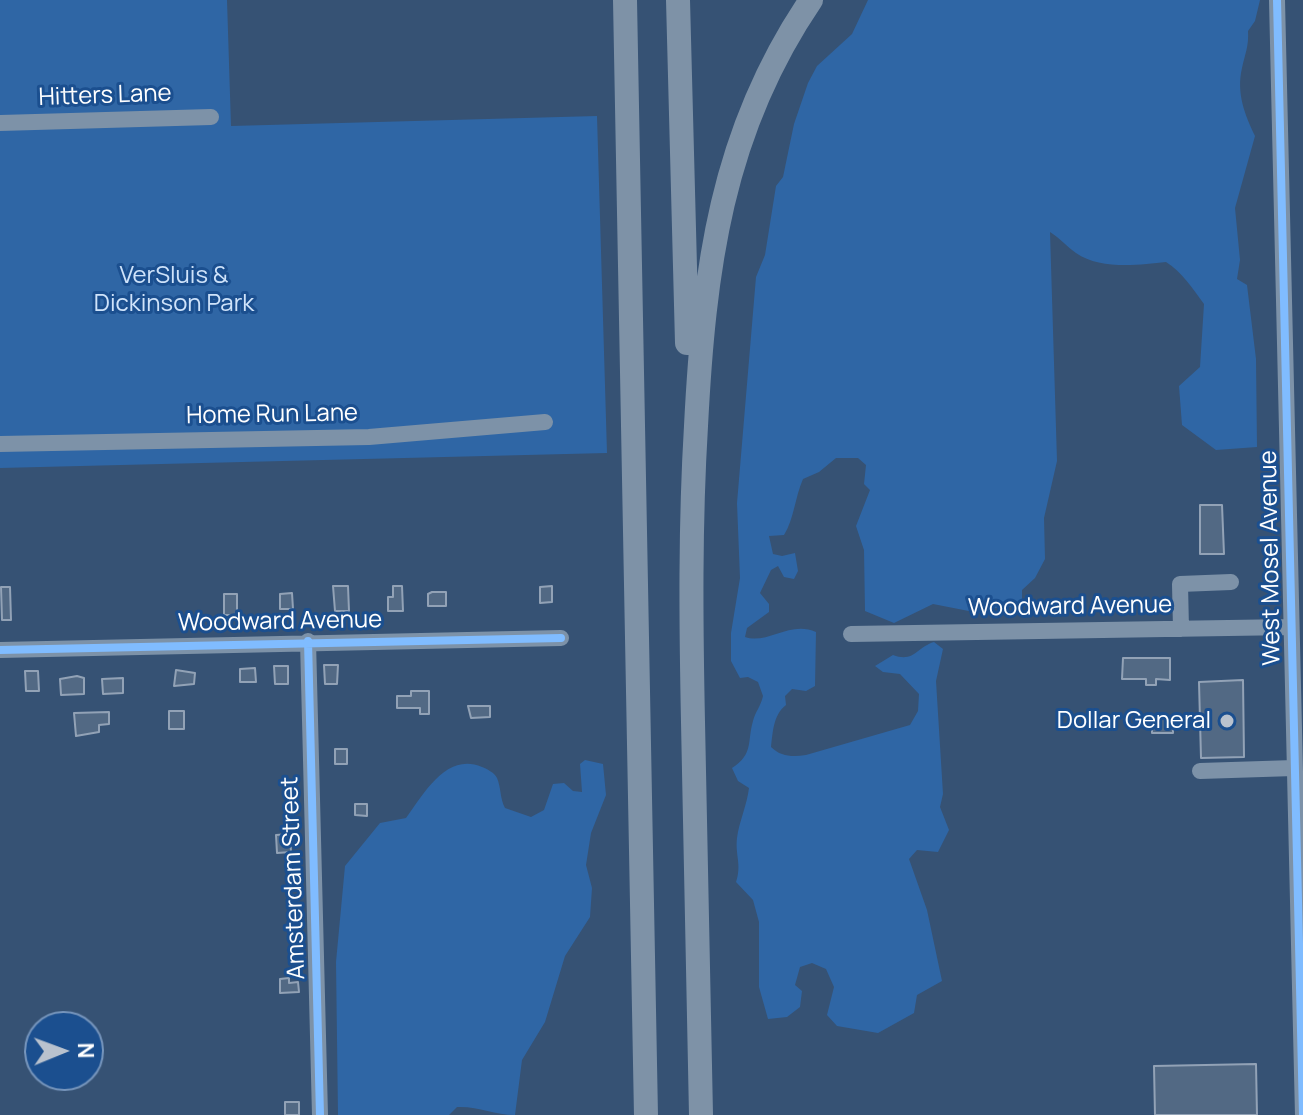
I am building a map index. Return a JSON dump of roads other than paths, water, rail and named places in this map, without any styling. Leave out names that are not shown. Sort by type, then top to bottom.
[{"type":"highway","points":[[611,0],[626,130]]},
{"type":"highway","points":[[625,0],[646,1115]]},
{"type":"highway","points":[[678,0],[692,505],[691,636],[701,1115]]},
{"type":"highway","points":[[692,505],[701,325],[719,209],[757,94],[772,62],[811,0]]},
{"type":"street","name":"West Mosel Avenue","points":[[1277,0],[1303,1115]]},
{"type":"street","name":"Hitters Lane","points":[[0,123],[211,117]]},
{"type":"street","name":"Home Run Lane","points":[[0,444],[369,437],[545,422]]},
{"type":"street","points":[[1181,629],[1180,584],[1231,582]]},
{"type":"street","name":"Woodward Avenue","points":[[851,634],[1291,627]]},
{"type":"street","name":"Woodward Avenue","points":[[0,650],[308,641],[561,638]]},
{"type":"street","name":"Amsterdam Street","points":[[308,641],[320,1115]]},
{"type":"street","points":[[1200,771],[1294,768]]},
{"type":"place","name":"Dollar General","points":[[1227,721]]},
{"type":"park label","name":"VerSluis & Dickinson Park","points":[[174,290]]}]
